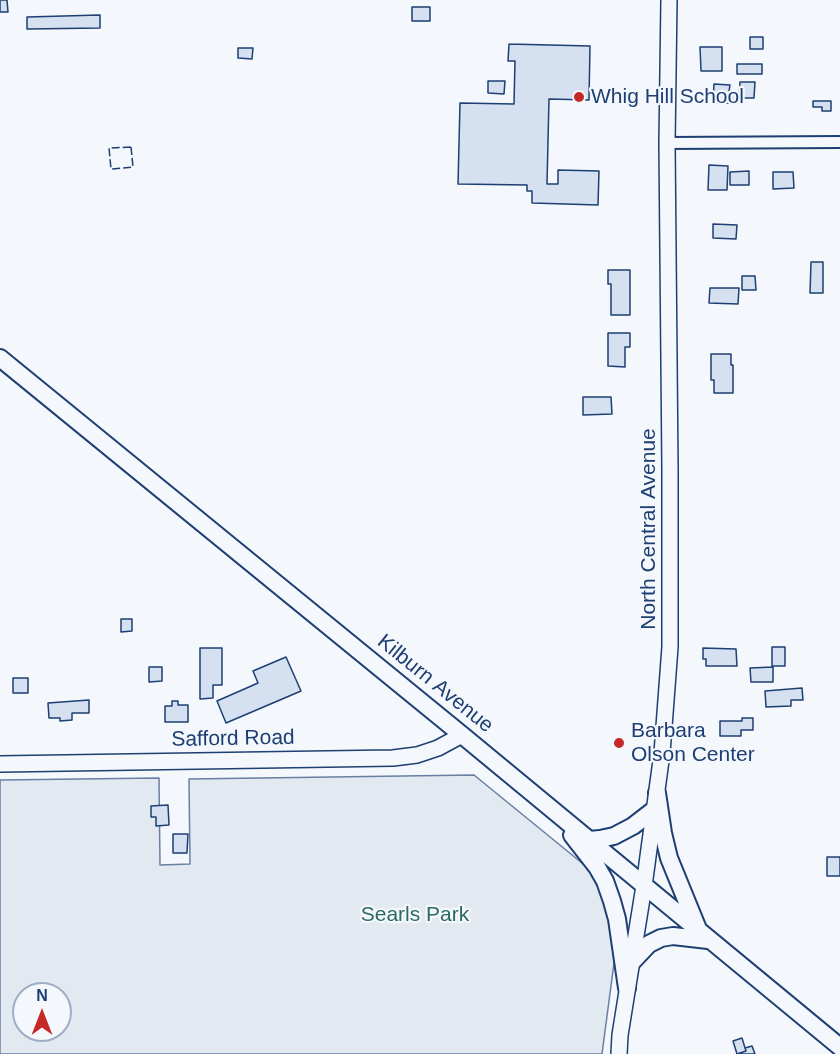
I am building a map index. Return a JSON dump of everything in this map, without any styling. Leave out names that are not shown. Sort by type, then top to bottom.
[{"type":"main road","name":"North Central Avenue","points":[[618,1054],[656,801],[670,647],[667,143],[669,0]]},
{"type":"main road","name":"Kilburn Avenue","points":[[0,358],[840,1047]]},
{"type":"main road","name":"Safford Road","points":[[0,764],[393,758],[417,755],[438,748],[462,735]]},
{"type":"main road","points":[[589,840],[614,836],[633,826],[656,801]]},
{"type":"main road","points":[[632,962],[649,944],[661,938],[705,936],[687,904],[669,858],[656,801]]},
{"type":"main road","points":[[554,811],[605,881],[617,919],[627,988]]},
{"type":"street","points":[[667,143],[840,142]]},
{"type":"green space","name":"Searls Park","points":[[474,775],[593,872],[612,904],[616,948],[602,1054],[0,1054],[0,780],[159,778],[160,865],[190,864],[189,779]]},
{"type":"building","points":[[0,0],[7,0],[8,12],[0,12]]},
{"type":"building","points":[[412,7],[430,7],[430,21],[412,21]]},
{"type":"building","points":[[100,15],[100,28],[27,29],[27,17]]},
{"type":"building","points":[[750,37],[763,37],[763,49],[750,49]]},
{"type":"building","points":[[509,44],[590,46],[589,100],[549,99],[547,184],[558,184],[558,170],[599,171],[598,205],[532,203],[532,191],[527,191],[527,185],[458,184],[460,103],[514,104],[515,61],[508,61]]},
{"type":"building","points":[[700,47],[722,47],[722,71],[701,71]]},
{"type":"building","points":[[238,48],[253,48],[252,59],[238,58]]},
{"type":"building","points":[[737,64],[762,64],[762,74],[737,74]]},
{"type":"building","points":[[488,81],[505,81],[504,94],[488,93]]},
{"type":"building","points":[[740,82],[755,82],[754,98],[739,98]]},
{"type":"building","points":[[714,84],[730,85],[729,91],[735,92],[735,103],[713,103]]},
{"type":"building","points":[[813,101],[831,101],[831,111],[822,111],[822,107],[813,107]]},
{"type":"building","points":[[709,165],[728,166],[727,190],[708,190]]},
{"type":"building","points":[[749,171],[749,185],[730,185],[730,172]]},
{"type":"building","points":[[773,172],[793,172],[794,188],[773,189]]},
{"type":"building","points":[[713,224],[737,225],[736,239],[713,238]]},
{"type":"building","points":[[811,262],[823,262],[823,293],[810,293]]},
{"type":"building","points":[[608,270],[630,270],[630,315],[611,315],[611,284],[608,284]]},
{"type":"building","points":[[742,276],[755,276],[756,290],[742,290]]},
{"type":"building","points":[[710,288],[739,288],[738,304],[709,303]]},
{"type":"building","points":[[608,333],[630,333],[630,347],[625,347],[625,367],[608,366]]},
{"type":"building","points":[[711,354],[731,354],[733,393],[714,393],[714,380],[711,380]]},
{"type":"building","points":[[583,397],[611,397],[612,414],[583,415]]},
{"type":"building","points":[[121,619],[132,619],[132,631],[121,632]]},
{"type":"building","points":[[772,647],[785,647],[785,666],[772,666]]},
{"type":"building","points":[[200,648],[222,648],[222,685],[213,685],[213,698],[200,699]]},
{"type":"building","points":[[703,648],[736,649],[737,666],[706,666],[706,659],[703,659]]},
{"type":"building","points":[[286,657],[301,691],[226,723],[217,701],[258,683],[253,671]]},
{"type":"building","points":[[149,667],[162,667],[162,681],[149,682]]},
{"type":"building","points":[[773,667],[773,682],[751,682],[750,668]]},
{"type":"building","points":[[13,678],[28,678],[28,693],[13,693]]},
{"type":"building","points":[[802,688],[803,700],[791,700],[791,706],[766,707],[765,691]]},
{"type":"building","points":[[89,700],[89,713],[72,713],[72,720],[60,721],[60,718],[49,718],[48,703]]},
{"type":"building","points":[[172,701],[178,701],[178,705],[188,705],[188,722],[165,722],[165,706],[172,706]]},
{"type":"building","points":[[742,718],[753,718],[753,730],[741,730],[741,736],[720,736],[720,721],[742,721]]},
{"type":"building","points":[[168,805],[169,825],[156,826],[156,817],[151,817],[151,806]]},
{"type":"building","points":[[173,834],[188,834],[187,853],[173,853]]},
{"type":"building","points":[[827,857],[840,857],[840,876],[827,876]]},
{"type":"building","points":[[742,1038],[746,1051],[737,1054],[733,1041]]},
{"type":"building","points":[[752,1046],[755,1054],[737,1054],[746,1051],[745,1048]]},
{"type":"fence","points":[[131,147],[133,167],[111,169],[109,148],[131,147]]},
{"type":"place","name":"Whig Hill School","points":[[579,97]]},
{"type":"place","name":"Barbara Olson Center","points":[[619,743]]}]
